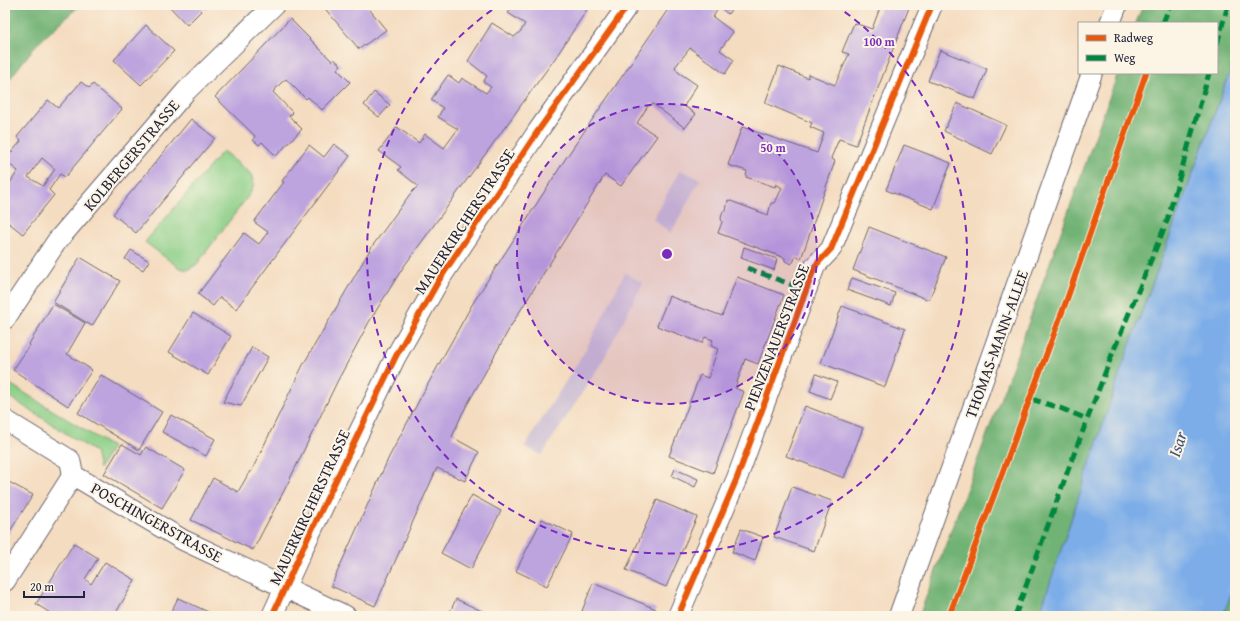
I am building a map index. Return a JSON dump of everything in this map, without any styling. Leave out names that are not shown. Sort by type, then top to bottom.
[{"type":"street","name":"KOLBERGERSTRASSE","points":[[5,319],[57,241],[179,98],[274,5]]},
{"type":"street","name":"MAUERKIRCHERSTRASSE","points":[[272,616],[396,356],[439,280],[538,131],[628,5]]},
{"type":"street","name":"PIENZENAUERSTRASSE","points":[[678,616],[738,478],[815,266],[831,249],[932,5]]},
{"type":"street","points":[[1110,22],[1117,5]]},
{"type":"street","name":"THOMAS-MANN-ALLEE","points":[[899,616],[1092,74]]},
{"type":"street","name":"POSCHINGERSTRASSE","points":[[5,420],[70,460],[73,475],[183,540],[346,616]]},
{"type":"street","points":[[5,581],[73,475]]},
{"type":"shaded area","points":[[680,170],[700,179],[671,233],[653,219]]},
{"type":"shaded area","points":[[625,273],[643,283],[602,362],[542,455],[524,447],[585,351]]},
{"type":"green space","points":[[5,5],[80,5],[36,45],[5,85]]},
{"type":"green space","points":[[1143,5],[1235,5],[1235,58],[1123,364],[1039,616],[919,616],[1018,352],[1118,74],[1218,74],[1218,22],[1136,22]]},
{"type":"green space","points":[[223,151],[251,174],[254,185],[249,195],[196,265],[187,270],[178,267],[145,242]]},
{"type":"green space","points":[[10,384],[112,447],[99,469],[95,452],[5,394]]},
{"type":"green space","points":[[1235,583],[1235,616],[1223,616]]},
{"type":"water","name":"Isar","points":[[1235,58],[1235,583],[1223,616],[1039,616],[1123,364]]},
{"type":"building","points":[[168,5],[207,5],[187,25]]},
{"type":"building","points":[[322,5],[366,5],[386,30],[359,49]]},
{"type":"building","points":[[514,5],[590,5],[556,57],[402,269],[369,322],[337,382],[285,489],[253,550],[191,520],[213,478],[238,492],[250,471],[251,472],[303,365],[371,248],[410,194],[418,186],[398,170],[401,167],[379,151],[397,127],[419,143],[425,134],[444,148],[458,129],[438,117],[443,108],[431,100],[448,75],[459,83],[462,78],[486,93],[491,87],[483,82],[487,76],[468,61],[492,23],[514,37],[521,31],[525,24],[508,13]]},
{"type":"building","points":[[671,5],[735,5],[728,14],[719,7],[713,17],[733,32],[720,50],[734,60],[725,74],[690,48],[675,67],[678,72],[697,85],[684,106],[696,114],[685,128],[653,104],[648,106],[637,123],[657,136],[621,186],[605,175],[512,324],[462,414],[452,437],[479,452],[465,481],[437,468],[375,606],[331,586],[389,457],[473,303],[566,158]]},
{"type":"building","points":[[881,5],[910,5],[856,145],[839,139],[831,158],[835,161],[801,259],[795,256],[794,261],[791,264],[785,261],[785,258],[718,233],[722,222],[721,218],[723,211],[726,211],[728,200],[768,215],[771,203],[775,203],[782,188],[776,184],[775,187],[746,177],[747,171],[728,165],[742,127],[817,153],[824,133],[810,127],[812,123],[765,103],[779,66],[808,78],[808,74],[835,85],[849,54],[842,52],[854,23],[872,29]]},
{"type":"building","points":[[290,19],[332,61],[334,59],[341,65],[337,69],[350,82],[322,110],[308,97],[306,99],[286,79],[281,83],[273,92],[293,113],[289,116],[302,129],[276,156],[262,142],[259,145],[253,140],[255,136],[215,97]]},
{"type":"building","points":[[146,25],[174,51],[141,85],[114,60]]},
{"type":"building","points":[[940,50],[987,69],[975,99],[928,81]]},
{"type":"building","points":[[81,82],[89,88],[93,84],[122,109],[65,177],[60,174],[49,190],[54,195],[23,234],[5,220],[5,190],[18,171],[5,160],[21,141],[17,137],[48,100],[58,108]],"holes":[[[42,158],[55,169],[43,186],[28,177]]]},
{"type":"building","points":[[374,92],[390,105],[379,117],[364,105]]},
{"type":"building","points":[[957,103],[1006,125],[992,154],[944,131]]},
{"type":"building","points":[[191,119],[215,138],[136,233],[113,214]]},
{"type":"building","points":[[334,144],[350,156],[236,309],[220,297],[213,306],[198,294],[244,233],[259,244],[268,232],[254,222],[309,145],[324,157]]},
{"type":"building","points":[[904,145],[951,163],[933,209],[886,190]]},
{"type":"building","points":[[869,227],[946,257],[929,300],[853,270]]},
{"type":"building","points":[[744,247],[777,259],[774,270],[741,258]]},
{"type":"building","points":[[131,250],[149,261],[143,270],[125,259]]},
{"type":"building","points":[[80,257],[120,281],[92,326],[53,302]]},
{"type":"building","points":[[737,277],[784,295],[758,364],[745,359],[735,388],[744,392],[713,473],[669,456],[700,375],[708,378],[718,349],[711,346],[713,340],[705,337],[702,343],[657,326],[669,296],[722,316]]},
{"type":"building","points":[[852,278],[895,293],[891,306],[847,290]]},
{"type":"building","points":[[53,304],[85,323],[67,354],[92,370],[68,406],[13,370],[30,345],[29,344]]},
{"type":"building","points":[[842,306],[905,329],[885,387],[821,363]]},
{"type":"building","points":[[193,313],[231,336],[208,375],[169,352]]},
{"type":"building","points":[[252,347],[268,357],[241,406],[223,402]]},
{"type":"building","points":[[816,374],[837,382],[830,399],[810,391]]},
{"type":"building","points":[[101,375],[162,412],[139,450],[78,413]]},
{"type":"building","points":[[805,406],[863,428],[844,478],[786,456]]},
{"type":"building","points":[[171,415],[215,439],[206,456],[162,432]]},
{"type":"building","points":[[122,444],[141,455],[146,447],[185,470],[162,508],[104,474]]},
{"type":"building","points":[[675,469],[698,479],[695,487],[672,476]]},
{"type":"building","points":[[5,480],[33,495],[5,539]]},
{"type":"building","points":[[792,487],[832,501],[814,551],[774,537]]},
{"type":"building","points":[[472,495],[501,511],[471,569],[441,553]]},
{"type":"building","points":[[657,500],[697,517],[666,587],[626,570]]},
{"type":"building","points":[[542,519],[573,534],[547,586],[516,571]]},
{"type":"building","points":[[741,529],[763,537],[755,561],[732,552]]},
{"type":"building","points":[[74,543],[98,558],[85,579],[91,584],[105,562],[135,580],[114,616],[55,616],[36,604]]},
{"type":"building","points":[[593,583],[656,609],[653,616],[593,616],[582,611]]},
{"type":"building","points":[[178,598],[217,616],[169,616]]},
{"type":"building","points":[[456,599],[492,616],[448,616]]},
{"type":"marked path","points":[[1163,22],[1170,5]]},
{"type":"marked path","points":[[1218,40],[1228,5]]},
{"type":"marked path","points":[[1015,616],[1113,352],[1167,221],[1209,74]]},
{"type":"marked path","points":[[747,268],[806,290]]},
{"type":"marked path","points":[[1031,399],[1060,408],[1087,419]]},
{"type":"cycle path","points":[[272,616],[302,550],[396,356],[439,280],[538,131],[628,5]]},
{"type":"cycle path","points":[[678,616],[737,478],[815,266],[831,249],[932,5]]},
{"type":"cycle path","points":[[949,616],[1067,299],[1146,74]]}]
